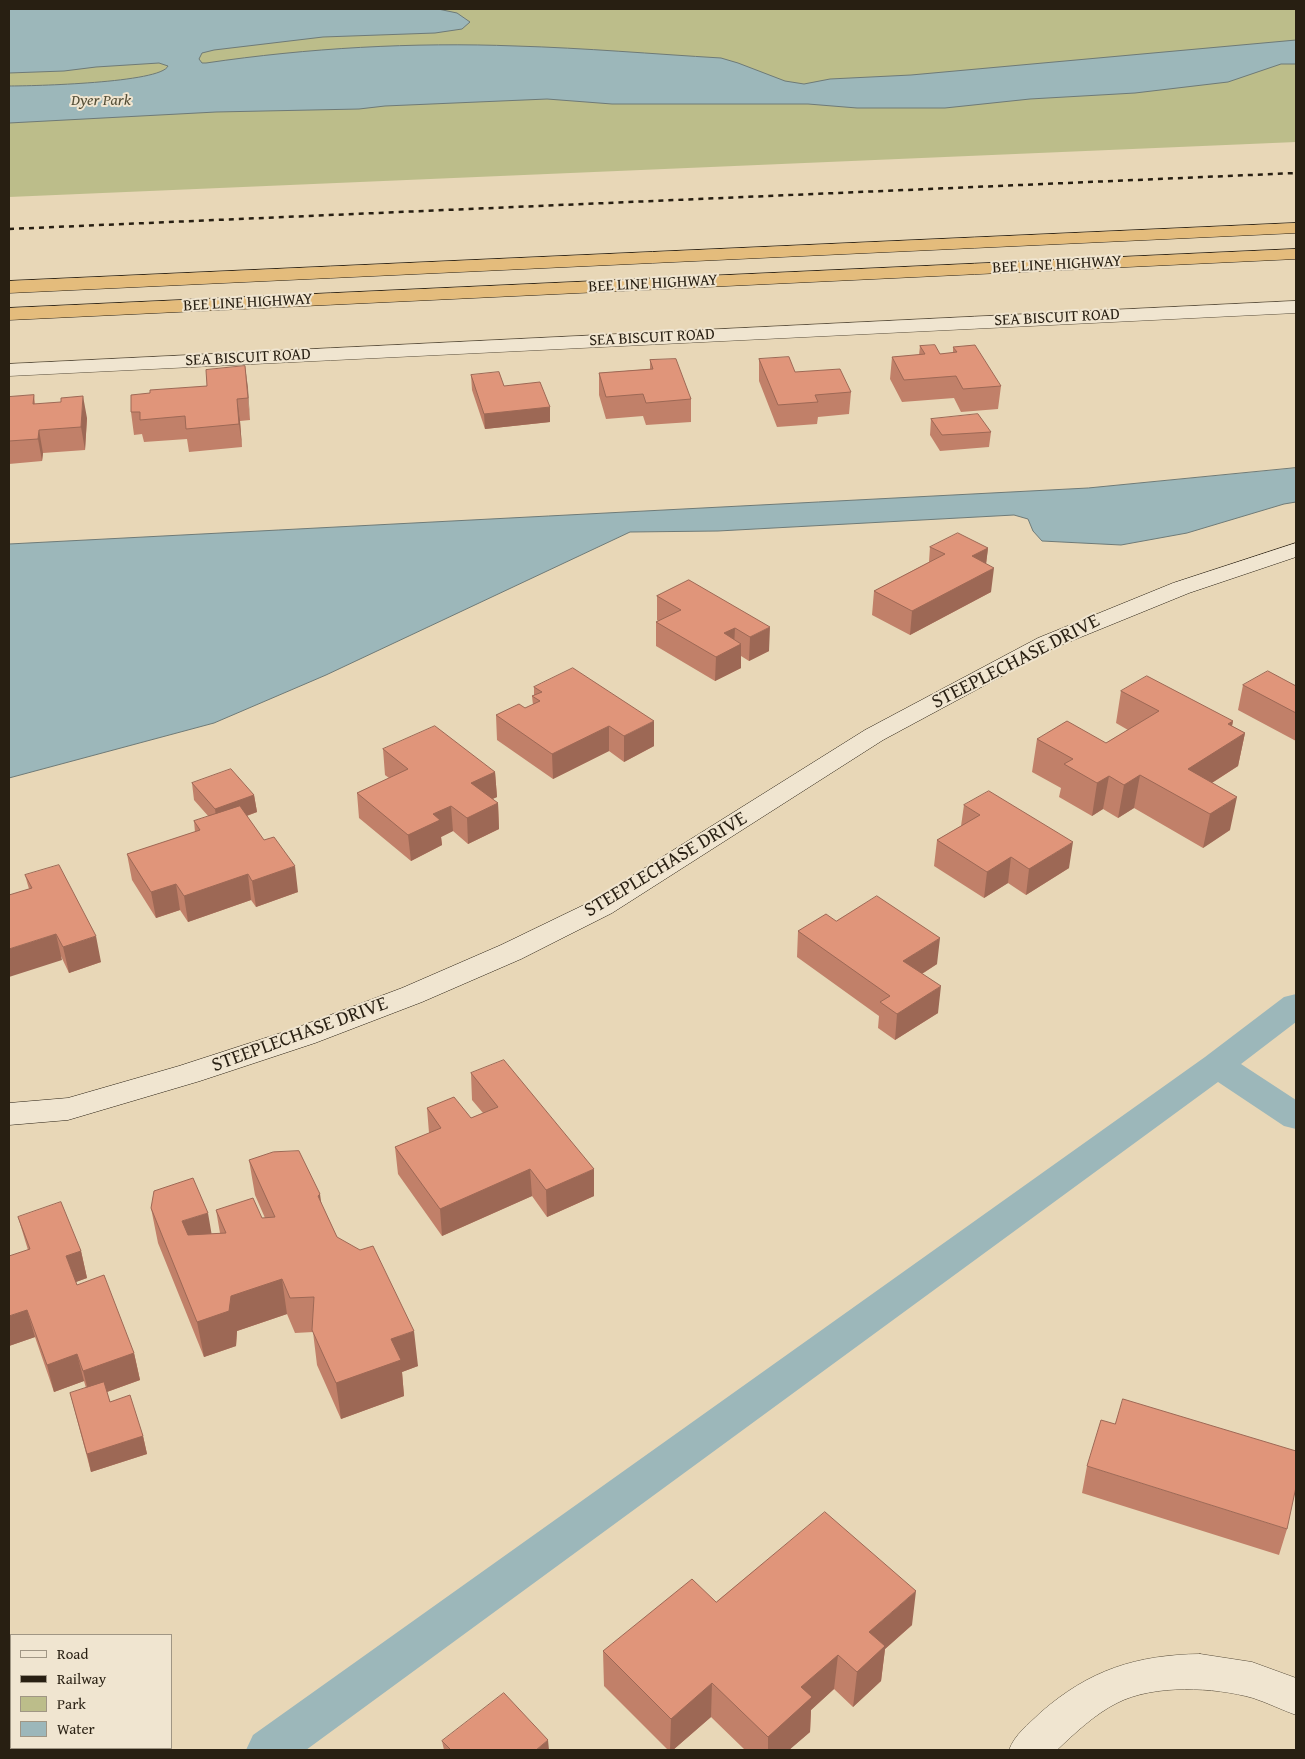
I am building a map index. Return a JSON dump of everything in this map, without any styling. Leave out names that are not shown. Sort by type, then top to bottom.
[{"type":"highway","name":"BEE LINE HIGHWAY","points":[[9,286],[1296,228]]},
{"type":"highway","name":"BEE LINE HIGHWAY","points":[[9,314],[1296,254]]},
{"type":"street","name":"SEA BISCUIT ROAD","points":[[9,370],[1295,308]]},
{"type":"street","name":"STEEPLECHASE DRIVE","points":[[9,1114],[68,1109],[189,1074],[349,1019],[412,995],[511,952],[602,906],[874,735],[1046,643],[1181,588],[1296,550]]},
{"type":"street","points":[[1029,1750],[1078,1706],[1104,1689],[1133,1678],[1164,1672],[1225,1674],[1259,1682],[1296,1697]]},
{"type":"green space","name":"Dyer Park","points":[[9,9],[1296,9],[1296,142],[9,197]]},
{"type":"water","points":[[9,9],[438,9],[457,13],[470,22],[462,29],[435,33],[323,37],[214,50],[202,53],[199,59],[202,63],[283,53],[361,47],[438,45],[516,46],[721,58],[785,81],[804,84],[830,79],[911,75],[1296,40],[1296,64],[1281,64],[1228,82],[1135,93],[1030,99],[945,108],[857,108],[808,104],[612,104],[547,99],[385,106],[359,109],[216,112],[9,123],[9,86],[121,80],[160,72],[168,66],[159,63],[64,71],[9,73]]},
{"type":"water","points":[[1296,468],[1296,502],[1187,533],[1121,545],[1042,541],[1033,531],[1028,519],[1014,515],[718,531],[630,532],[326,675],[214,723],[9,778],[9,544],[1088,488]]},
{"type":"building","points":[[935,345],[940,354],[957,352],[953,347],[975,345],[1001,386],[963,389],[956,376],[904,380],[892,357],[925,354],[920,346]]},
{"type":"building","points":[[789,357],[795,372],[840,369],[851,392],[815,395],[818,402],[778,405],[759,359]]},
{"type":"building","points":[[676,359],[691,399],[646,403],[643,394],[606,397],[599,373],[653,369],[650,360]]},
{"type":"building","points":[[245,366],[248,398],[237,399],[239,424],[186,429],[185,416],[140,420],[140,412],[131,412],[131,395],[150,393],[150,390],[207,386],[206,370]]},
{"type":"building","points":[[499,372],[504,386],[540,382],[550,407],[484,414],[471,375]]},
{"type":"building","points":[[34,395],[33,404],[61,402],[61,398],[83,396],[81,427],[39,430],[38,439],[9,441],[9,397]]},
{"type":"building","points":[[978,414],[991,432],[942,435],[931,419]]},
{"type":"building","points":[[958,533],[988,548],[972,556],[994,568],[912,611],[874,591],[945,554],[930,547]]},
{"type":"building","points":[[689,580],[770,627],[750,637],[735,628],[724,633],[741,644],[716,657],[656,622],[681,610],[657,596]]},
{"type":"building","points":[[573,668],[654,721],[624,736],[609,726],[552,754],[496,715],[519,704],[525,708],[540,701],[532,696],[542,692],[534,687]]},
{"type":"building","points":[[1268,671],[1296,686],[1296,713],[1243,685]]},
{"type":"building","points":[[1147,676],[1233,721],[1228,724],[1245,733],[1188,769],[1237,797],[1210,814],[1140,775],[1124,785],[1109,776],[1097,783],[1064,764],[1073,759],[1037,739],[1067,721],[1106,743],[1159,711],[1121,691]]},
{"type":"building","points":[[435,726],[495,772],[471,783],[498,803],[467,818],[451,806],[433,814],[440,820],[408,835],[357,793],[408,769],[383,749]]},
{"type":"building","points":[[231,769],[254,795],[215,809],[192,783]]},
{"type":"building","points":[[989,791],[1073,842],[1029,869],[1011,857],[987,872],[937,840],[980,815],[964,805]]},
{"type":"building","points":[[240,806],[264,840],[274,837],[295,866],[252,881],[248,874],[184,896],[176,884],[151,892],[127,854],[200,830],[194,821]]},
{"type":"building","points":[[59,865],[96,936],[63,947],[56,934],[9,949],[9,895],[32,888],[25,875]]},
{"type":"building","points":[[877,896],[940,938],[903,961],[941,986],[897,1014],[880,1002],[890,996],[798,931],[826,914],[836,921]]},
{"type":"building","points":[[504,1060],[594,1169],[546,1190],[530,1169],[440,1209],[395,1147],[441,1128],[427,1108],[454,1097],[471,1118],[498,1107],[471,1073]]},
{"type":"building","points":[[299,1151],[320,1194],[318,1196],[337,1237],[360,1250],[373,1246],[414,1331],[391,1339],[401,1360],[336,1383],[312,1330],[314,1297],[290,1298],[282,1279],[231,1296],[229,1311],[197,1322],[151,1208],[154,1191],[193,1178],[208,1213],[182,1221],[188,1235],[226,1233],[216,1210],[253,1198],[262,1218],[275,1217],[249,1160],[273,1152]]},
{"type":"building","points":[[61,1202],[81,1251],[66,1256],[77,1285],[104,1275],[134,1353],[83,1371],[77,1354],[47,1365],[27,1310],[9,1316],[9,1256],[30,1249],[18,1217]]},
{"type":"building","points":[[104,1382],[110,1402],[130,1395],[143,1436],[87,1454],[70,1393]]},
{"type":"building","points":[[1123,1399],[1296,1451],[1296,1487],[1287,1529],[1087,1466],[1101,1420],[1115,1424]]},
{"type":"building","points":[[825,1512],[916,1591],[869,1632],[885,1646],[857,1672],[838,1655],[801,1687],[812,1697],[768,1737],[712,1683],[671,1719],[603,1651],[692,1579],[716,1602]]},
{"type":"building","points":[[504,1693],[548,1740],[536,1750],[451,1750],[442,1741]]},
{"type":"waterway","points":[[1217,1065],[1296,1005]]},
{"type":"waterway","points":[[269,1750],[1217,1065]]},
{"type":"waterway","points":[[1217,1065],[1296,1117]]},
{"type":"railway","points":[[9,229],[1296,173]]}]
